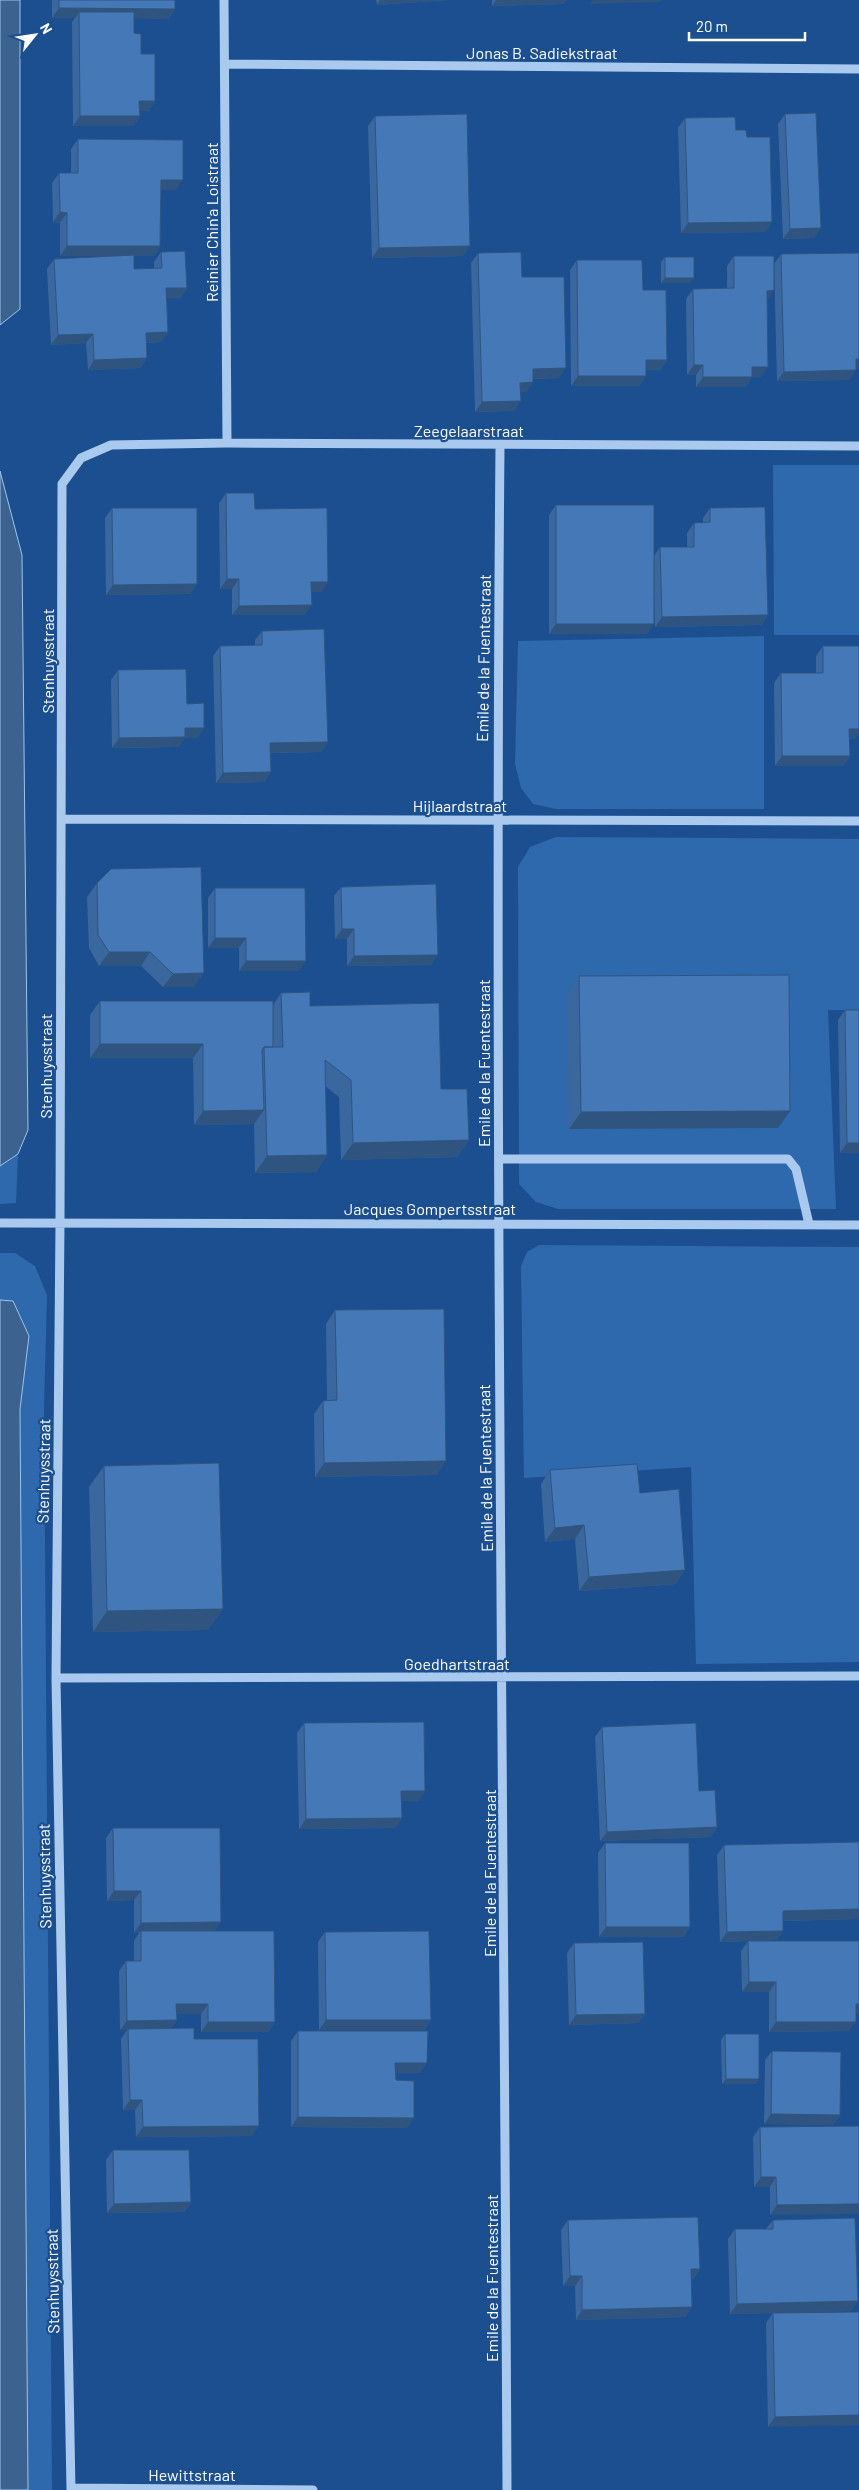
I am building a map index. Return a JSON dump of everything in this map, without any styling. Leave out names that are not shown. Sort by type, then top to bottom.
[{"type":"street","name":"Reinier Chin'a Loistraat","points":[[224,0],[227,443]]},
{"type":"street","name":"Jonas B. Sadiekstraat","points":[[225,64],[859,69]]},
{"type":"street","name":"Zeegelaarstraat","points":[[81,458],[112,445],[227,443],[500,446],[859,446]]},
{"type":"street","name":"Emile de la Fuentestraat","points":[[500,446],[497,820],[498,1222],[508,2490]]},
{"type":"street","name":"Stenhuysstraat","points":[[71,2489],[56,1678],[60,1223],[62,484],[81,458]]},
{"type":"street","name":"Hijlaardstraat","points":[[61,818],[859,821]]},
{"type":"street","points":[[499,1159],[788,1160],[796,1169],[809,1224]]},
{"type":"street","name":"Jacques Gompertsstraat","points":[[0,1223],[498,1222],[859,1225]]},
{"type":"street","name":"Goedhartstraat","points":[[56,1678],[859,1676]]},
{"type":"street","name":"Hewittstraat","points":[[71,2489],[313,2490]]},
{"type":"shaded area","points":[[0,0],[20,0],[20,309],[0,325]]},
{"type":"shaded area","points":[[773,465],[859,465],[859,635],[774,635]]},
{"type":"shaded area","points":[[0,471],[22,555],[28,1130],[18,1154],[0,1166]]},
{"type":"shaded area","points":[[764,636],[764,809],[556,809],[533,804],[521,788],[515,764],[518,641]]},
{"type":"shaded area","points":[[556,837],[859,839],[859,1010],[828,1010],[836,1209],[558,1209],[536,1202],[519,1184],[518,867],[530,847]]},
{"type":"shaded area","points":[[18,1154],[16,1203],[0,1204],[0,1166]]},
{"type":"shaded area","points":[[539,1245],[859,1247],[859,1662],[696,1664],[691,1467],[524,1478],[521,1266],[527,1252]]},
{"type":"shaded area","points":[[0,1253],[15,1253],[35,1266],[47,1295],[44,1409],[52,2490],[28,2490],[20,1409],[29,1336],[13,1301],[0,1300]]},
{"type":"shaded area","points":[[0,1300],[13,1301],[29,1336],[20,1409],[28,2490],[0,2490]]},
{"type":"building","points":[[59,0],[175,0],[175,9],[59,8]]},
{"type":"building","points":[[79,12],[134,12],[134,33],[141,34],[141,54],[155,54],[155,101],[139,101],[140,116],[80,116]]},
{"type":"building","points":[[816,113],[821,228],[790,229],[785,114]]},
{"type":"building","points":[[467,114],[470,246],[379,248],[375,116]]},
{"type":"building","points":[[735,117],[736,130],[746,130],[747,137],[770,137],[772,222],[688,223],[685,118]]},
{"type":"building","points":[[78,139],[183,140],[183,180],[161,180],[160,246],[67,246],[67,213],[60,212],[59,173],[78,173]]},
{"type":"building","points":[[185,251],[187,288],[166,288],[168,332],[146,333],[147,358],[94,360],[93,334],[58,335],[54,259],[134,255],[134,269],[162,268],[161,252]]},
{"type":"building","points":[[521,252],[522,277],[564,277],[566,368],[533,369],[533,382],[520,383],[521,401],[482,402],[478,253]]},
{"type":"building","points":[[859,253],[859,359],[856,359],[856,370],[784,372],[781,254]]},
{"type":"building","points":[[734,256],[774,256],[774,290],[767,291],[768,367],[752,367],[752,377],[703,377],[703,365],[694,365],[693,289],[734,288]]},
{"type":"building","points":[[665,257],[694,257],[694,278],[665,278]]},
{"type":"building","points":[[577,260],[642,260],[643,290],[666,290],[667,360],[646,360],[646,376],[578,376]]},
{"type":"building","points":[[226,493],[254,493],[255,509],[327,508],[328,582],[311,582],[312,605],[239,606],[239,579],[227,579]]},
{"type":"building","points":[[556,505],[654,505],[654,624],[556,624]]},
{"type":"building","points":[[765,507],[768,615],[662,617],[660,547],[694,547],[694,523],[710,522],[710,508]]},
{"type":"building","points":[[112,508],[197,508],[197,584],[113,585]]},
{"type":"building","points":[[324,629],[328,742],[270,743],[271,772],[223,773],[220,646],[262,645],[262,631]]},
{"type":"building","points":[[823,646],[859,646],[859,729],[849,729],[850,756],[782,756],[781,673],[823,673]]},
{"type":"building","points":[[186,669],[187,704],[204,703],[204,728],[185,728],[185,737],[119,738],[118,670]]},
{"type":"building","points":[[201,867],[204,973],[173,974],[150,952],[109,952],[98,935],[97,883],[111,869]]},
{"type":"building","points":[[436,884],[438,955],[354,956],[354,929],[342,929],[341,887]]},
{"type":"building","points":[[215,888],[305,888],[306,961],[246,961],[246,938],[215,938]]},
{"type":"building","points":[[789,975],[790,1111],[581,1112],[579,976]]},
{"type":"building","points":[[310,992],[310,1006],[439,1003],[441,1089],[467,1089],[469,1140],[353,1143],[351,1080],[325,1060],[327,1155],[267,1156],[264,1047],[283,1047],[281,993]]},
{"type":"building","points":[[100,1001],[273,1001],[273,1047],[264,1047],[262,1050],[264,1110],[203,1111],[203,1044],[100,1044]]},
{"type":"building","points":[[845,1010],[859,1010],[859,1143],[847,1143]]},
{"type":"building","points":[[444,1309],[446,1461],[324,1463],[323,1401],[337,1400],[335,1310]]},
{"type":"building","points":[[219,1463],[223,1609],[107,1611],[104,1466]]},
{"type":"building","points":[[637,1464],[640,1493],[679,1489],[685,1570],[589,1577],[584,1525],[555,1528],[550,1470]]},
{"type":"building","points":[[424,1722],[425,1791],[401,1791],[402,1818],[306,1819],[304,1723]]},
{"type":"building","points":[[696,1723],[699,1791],[715,1790],[717,1827],[607,1832],[602,1727]]},
{"type":"building","points":[[113,1828],[220,1828],[221,1922],[141,1923],[141,1891],[114,1891]]},
{"type":"building","points":[[859,1842],[859,1909],[783,1911],[783,1931],[727,1932],[724,1845]]},
{"type":"building","points":[[605,1843],[689,1843],[690,1927],[606,1927]]},
{"type":"building","points":[[141,1931],[274,1931],[275,2022],[208,2022],[208,2004],[176,2004],[177,2020],[127,2021],[126,1961],[141,1961]]},
{"type":"building","points":[[429,1931],[431,2020],[326,2020],[325,1932]]},
{"type":"building","points":[[748,1941],[859,1941],[859,2004],[856,2004],[856,2022],[776,2022],[776,1982],[749,1982]]},
{"type":"building","points":[[643,1942],[645,2014],[576,2015],[574,1943]]},
{"type":"building","points":[[194,2028],[194,2039],[258,2039],[259,2126],[143,2127],[142,2100],[130,2100],[128,2029]]},
{"type":"building","points":[[298,2031],[428,2031],[427,2063],[395,2063],[396,2080],[414,2081],[414,2118],[298,2117]]},
{"type":"building","points":[[725,2034],[759,2034],[759,2079],[726,2079]]},
{"type":"building","points":[[772,2051],[841,2052],[840,2115],[771,2114]]},
{"type":"building","points":[[859,2126],[859,2204],[777,2205],[776,2177],[761,2177],[760,2127]]},
{"type":"building","points":[[113,2150],[189,2150],[191,2202],[114,2204]]},
{"type":"building","points":[[698,2217],[700,2269],[691,2269],[692,2307],[582,2310],[582,2276],[570,2276],[568,2220]]},
{"type":"building","points":[[855,2218],[858,2301],[737,2304],[735,2229],[773,2229],[773,2220]]},
{"type":"building","points":[[859,2312],[859,2415],[775,2417],[773,2313]]}]
